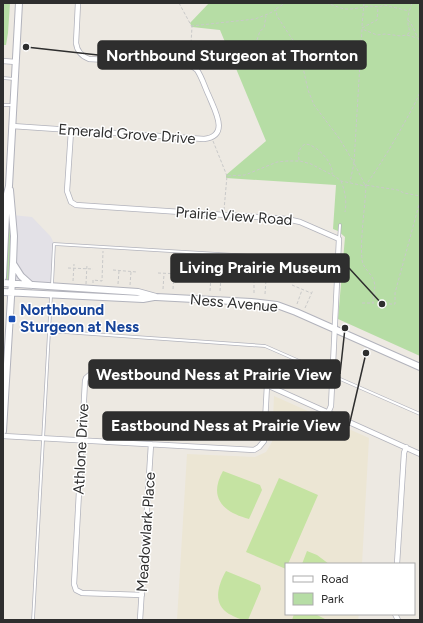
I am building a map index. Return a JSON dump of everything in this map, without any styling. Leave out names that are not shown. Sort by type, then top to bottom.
[{"type":"main road","points":[[3,277],[19,3]]},
{"type":"main road","points":[[3,431],[14,236],[9,186]]},
{"type":"main road","points":[[13,264],[21,276],[31,285]]},
{"type":"main road","name":"Ness Avenue","points":[[3,283],[138,292],[156,297],[268,304],[286,308],[420,367]]},
{"type":"main road","name":"Ness Avenue","points":[[3,292],[143,299],[156,297]]},
{"type":"street","points":[[78,3],[77,49],[84,57],[189,64]]},
{"type":"street","points":[[3,61],[16,62]]},
{"type":"street","name":"Emerald Grove Drive","points":[[12,126],[204,139],[211,137],[219,128],[219,120],[199,74],[189,64]]},
{"type":"street","name":"Prairie View Road","points":[[71,130],[67,191],[71,202],[76,205],[295,220],[339,239]]},
{"type":"street","points":[[328,413],[331,406],[339,239]]},
{"type":"street","name":"Athlone Drive","points":[[142,595],[82,592],[78,591],[74,586],[73,581],[85,381],[86,378],[93,372],[100,371],[260,382],[420,454]]},
{"type":"street","points":[[3,436],[254,450],[260,447],[264,441],[267,385]]},
{"type":"street","name":"Meadowlark Place","points":[[140,620],[151,444]]},
{"type":"street","points":[[397,563],[404,453],[406,447]]},
{"type":"lane","points":[[3,78],[15,79]]},
{"type":"lane","points":[[3,105],[13,105]]},
{"type":"lane","points":[[339,239],[340,225]]},
{"type":"lane","points":[[52,286],[54,244],[286,258],[331,278],[337,278]]},
{"type":"lane","points":[[33,620],[51,295]]},
{"type":"lane","points":[[49,331],[266,346],[420,414]]},
{"type":"path","points":[[179,3],[191,26],[189,64]]},
{"type":"path","points":[[191,26],[255,18],[266,15],[285,3]]},
{"type":"path","points":[[326,3],[344,9],[379,7],[386,4],[409,11]]},
{"type":"path","points":[[350,182],[354,163],[364,3]]},
{"type":"path","points":[[406,35],[410,33],[408,19],[412,3]]},
{"type":"path","points":[[362,28],[377,20],[379,7]]},
{"type":"path","points":[[276,10],[277,16],[296,45],[308,90],[314,106],[339,138],[366,185]]},
{"type":"path","points":[[258,40],[260,31],[264,28],[266,15]]},
{"type":"path","points":[[408,19],[414,27],[417,38]]},
{"type":"path","points":[[362,28],[377,35],[406,35],[417,38],[420,41]]},
{"type":"path","points":[[362,303],[373,303],[375,283],[373,278],[364,268],[362,261],[362,230],[366,185],[375,173],[398,134],[420,92]]},
{"type":"path","points":[[211,137],[227,176],[224,215]]},
{"type":"path","points":[[300,161],[298,153],[301,148],[305,144],[312,145],[326,158],[332,168],[331,174]]},
{"type":"path","points":[[227,176],[245,175],[277,162],[287,160],[300,161],[311,164],[341,181],[398,190],[404,193],[420,196]]},
{"type":"path","points":[[341,181],[344,190],[346,206],[345,212]]},
{"type":"path","points":[[390,304],[395,304],[395,293],[420,201]]},
{"type":"path","points":[[93,285],[93,280],[102,281],[103,247]]},
{"type":"path","points":[[73,284],[74,264]]},
{"type":"path","points":[[86,285],[87,264]]},
{"type":"path","points":[[68,268],[93,269]]},
{"type":"path","points":[[113,270],[137,272]]},
{"type":"path","points":[[118,286],[119,271]]},
{"type":"path","points":[[130,287],[131,271]]},
{"type":"path","points":[[158,273],[181,274]]},
{"type":"path","points":[[163,288],[164,273]]},
{"type":"path","points":[[174,274],[174,289]]},
{"type":"path","points":[[203,275],[228,277]]},
{"type":"path","points":[[210,291],[211,276]]},
{"type":"path","points":[[220,291],[221,276]]},
{"type":"path","points":[[248,278],[272,280]]},
{"type":"path","points":[[254,278],[254,293]]},
{"type":"path","points":[[265,294],[266,279]]},
{"type":"path","points":[[292,285],[311,294]]},
{"type":"path","points":[[297,304],[303,290]]},
{"type":"path","points":[[305,308],[313,290]]},
{"type":"shaded area","points":[[12,215],[32,217],[51,237],[54,244],[52,286],[12,283]]},
{"type":"shaded area","points":[[274,396],[369,438],[362,563],[285,563],[285,615],[359,615],[358,620],[177,620],[187,454],[255,457],[266,452],[272,442]]},
{"type":"green space","points":[[3,3],[10,3],[6,45],[3,45]]},
{"type":"green space","points":[[209,3],[420,3],[420,356],[338,319],[345,237],[333,229],[336,185],[226,178],[226,175],[266,141],[220,30],[192,27],[190,23]]},
{"type":"green space","points":[[11,194],[12,283],[3,283]]},
{"type":"green space","points":[[223,471],[260,485],[262,490],[249,519],[225,508],[221,502],[217,489]]},
{"type":"green space","points":[[279,478],[318,495],[288,563],[285,563],[285,569],[246,552]]},
{"type":"green space","points":[[307,551],[317,555],[328,563],[302,563]]},
{"type":"green space","points":[[226,571],[260,585],[261,589],[248,620],[240,619],[229,614],[220,605],[218,600],[219,588]]},
{"type":"green space","points":[[294,615],[317,615],[327,620],[292,620]]},
{"type":"place","name":"Northbound Sturgeon at Thornton","points":[[26,47]]},
{"type":"place","name":"Living Prairie Museum","points":[[382,304]]},
{"type":"place","name":"Northbound Sturgeon at Ness","points":[[12,319]]},
{"type":"place","name":"Westbound Ness at Prairie View","points":[[345,328]]},
{"type":"place","name":"Eastbound Ness at Prairie View","points":[[366,353]]}]
